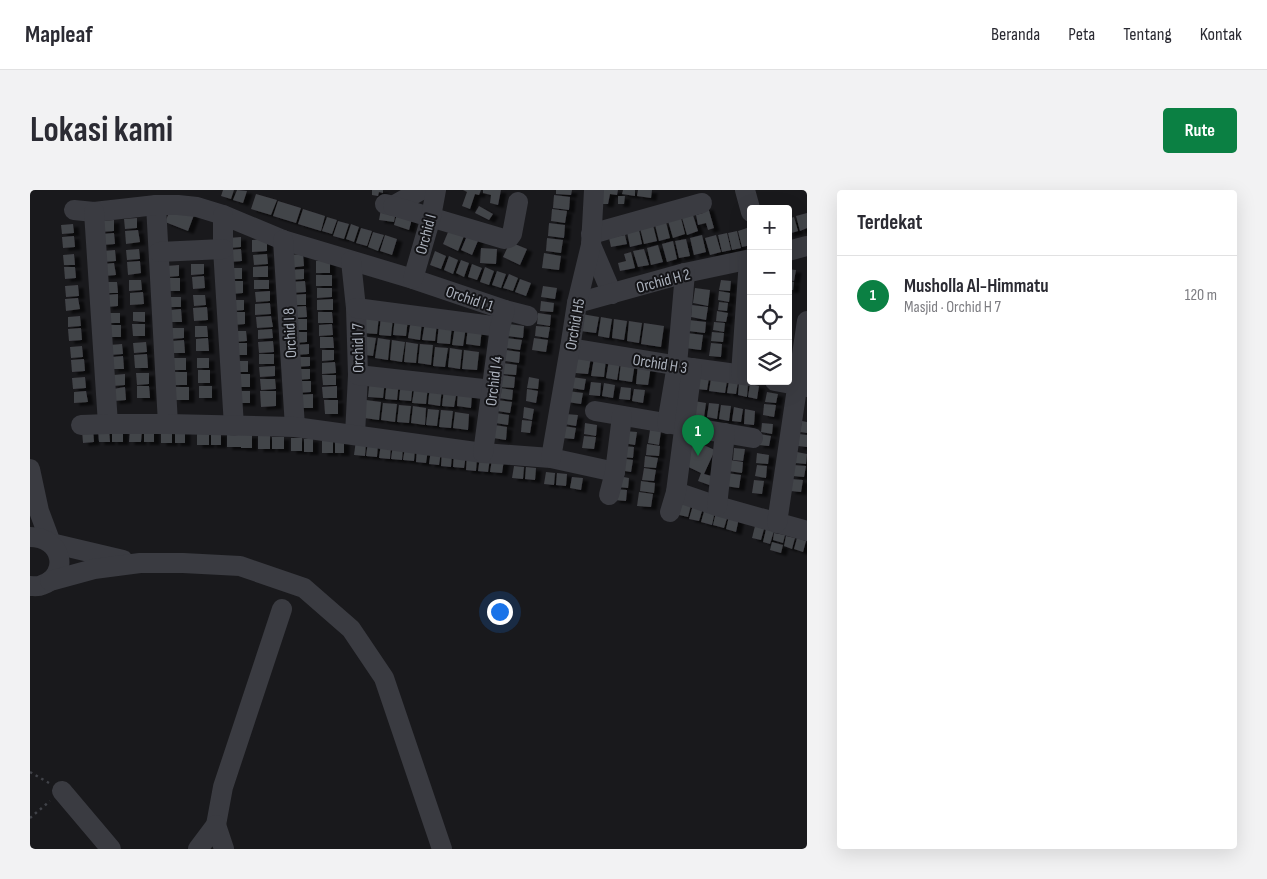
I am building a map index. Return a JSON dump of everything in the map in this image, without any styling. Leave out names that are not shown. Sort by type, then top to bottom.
[{"type":"street","points":[[421,190],[387,204],[504,239],[512,234],[518,202]]},
{"type":"street","name":"Orchid I","points":[[413,279],[436,190]]},
{"type":"street","name":"Orchid H5","points":[[551,458],[577,303],[591,239],[594,190]]},
{"type":"street","points":[[612,294],[591,239],[702,203]]},
{"type":"street","points":[[156,205],[168,424]]},
{"type":"street","name":"Orchid I 1","points":[[74,210],[94,212],[156,205],[197,207],[223,215],[283,240],[413,279],[502,318],[528,316]]},
{"type":"street","points":[[94,212],[108,424]]},
{"type":"street","points":[[223,215],[223,249],[234,426]]},
{"type":"street","name":"Orchid I 8","points":[[283,240],[295,427]]},
{"type":"street","points":[[792,249],[807,246]]},
{"type":"street","points":[[159,252],[223,249]]},
{"type":"street","name":"Orchid H 2","points":[[577,303],[685,273],[747,260]]},
{"type":"street","name":"Orchid I 7","points":[[351,261],[356,308],[358,375],[355,435]]},
{"type":"street","points":[[670,512],[676,492],[675,425],[684,367],[685,273]]},
{"type":"street","points":[[746,375],[749,295]]},
{"type":"street","points":[[356,308],[502,318]]},
{"type":"street","name":"Orchid I 4","points":[[483,453],[502,318]]},
{"type":"street","points":[[777,523],[802,387],[807,321]]},
{"type":"street","name":"Orchid H 3","points":[[570,348],[746,375]]},
{"type":"street","points":[[358,375],[492,390]]},
{"type":"street","points":[[594,411],[753,438]]},
{"type":"street","points":[[609,495],[615,472],[622,416]]},
{"type":"street","points":[[81,425],[168,424],[295,427],[483,453],[551,458],[615,472]]},
{"type":"street","points":[[717,506],[725,433]]},
{"type":"street","points":[[30,469],[39,511],[51,543],[57,551],[59,562],[57,572],[50,581]]},
{"type":"street","points":[[676,492],[717,506],[807,531]]},
{"type":"street","points":[[30,537],[40,537],[51,543],[140,563]]},
{"type":"street","points":[[30,586],[40,586],[50,581],[94,569],[140,563],[184,563],[240,566],[304,588],[351,629],[384,678],[442,849]]},
{"type":"street","points":[[198,849],[216,825],[223,787],[282,609]]},
{"type":"street","points":[[62,791],[111,849]]},
{"type":"street","points":[[216,825],[224,849]]},
{"type":"path","points":[[30,772],[62,791],[30,818]]},
{"type":"building","points":[[223,190],[234,190],[231,199],[221,196]]},
{"type":"building","points":[[237,190],[247,191],[243,203],[233,200]]},
{"type":"building","points":[[372,190],[383,190],[383,193],[379,192],[378,196],[372,195]]},
{"type":"building","points":[[463,190],[481,190],[479,195],[475,194],[470,209],[462,206],[467,192]]},
{"type":"building","points":[[483,190],[501,190],[498,205],[490,203],[491,195],[483,193]]},
{"type":"building","points":[[556,190],[572,190],[571,195],[556,194]]},
{"type":"building","points":[[599,190],[618,190],[617,195],[610,194],[608,204],[602,204]]},
{"type":"building","points":[[623,190],[635,190],[635,196],[622,194]]},
{"type":"building","points":[[638,190],[652,190],[651,198],[637,196]]},
{"type":"building","points":[[256,194],[277,200],[271,215],[251,209]]},
{"type":"building","points":[[554,195],[570,197],[569,210],[553,208]]},
{"type":"building","points":[[618,196],[625,196],[624,204],[618,204]]},
{"type":"building","points":[[278,201],[301,208],[296,223],[273,216]]},
{"type":"building","points":[[172,206],[194,215],[188,231],[165,222]]},
{"type":"building","points":[[479,206],[493,214],[489,220],[475,213]]},
{"type":"building","points":[[708,207],[714,228],[708,230],[706,223],[698,225],[696,215],[703,213],[702,208]]},
{"type":"building","points":[[303,209],[325,216],[321,231],[298,224]]},
{"type":"building","points":[[381,209],[396,211],[394,222],[379,220]]},
{"type":"building","points":[[552,209],[567,211],[565,223],[551,221]]},
{"type":"building","points":[[398,210],[413,215],[409,230],[394,225]]},
{"type":"building","points":[[807,213],[807,228],[800,231],[796,216]]},
{"type":"building","points":[[693,215],[698,231],[687,235],[682,218]]},
{"type":"building","points":[[327,217],[337,220],[332,234],[322,231]]},
{"type":"building","points":[[794,217],[798,231],[792,233],[792,218]]},
{"type":"building","points":[[137,218],[137,228],[125,229],[124,219]]},
{"type":"building","points":[[681,218],[685,234],[673,238],[668,221]]},
{"type":"building","points":[[114,220],[114,231],[101,232],[100,221]]},
{"type":"building","points":[[338,221],[349,224],[344,239],[333,236]]},
{"type":"building","points":[[666,222],[670,238],[659,241],[655,225]]},
{"type":"building","points":[[549,223],[565,225],[564,238],[548,236]]},
{"type":"building","points":[[73,224],[74,233],[62,234],[61,225]]},
{"type":"building","points":[[351,224],[359,227],[354,242],[346,239]]},
{"type":"building","points":[[451,225],[466,231],[458,251],[443,244]]},
{"type":"building","points":[[653,225],[657,241],[644,244],[640,228]]},
{"type":"building","points":[[361,228],[372,231],[367,246],[356,243]]},
{"type":"building","points":[[747,228],[747,246],[742,247],[738,231]]},
{"type":"building","points":[[138,230],[140,242],[126,244],[125,231]]},
{"type":"building","points":[[639,230],[642,244],[630,247],[627,232]]},
{"type":"building","points":[[469,231],[480,236],[472,255],[461,250]]},
{"type":"building","points":[[737,231],[741,248],[732,250],[728,233]]},
{"type":"building","points":[[373,232],[384,235],[378,251],[368,247]]},
{"type":"building","points":[[114,233],[115,244],[102,245],[101,234]]},
{"type":"building","points":[[727,233],[731,250],[722,252],[718,235]]},
{"type":"building","points":[[385,235],[397,239],[392,255],[380,251]]},
{"type":"building","points":[[625,235],[627,244],[611,247],[609,238]]},
{"type":"building","points":[[702,235],[706,252],[694,255],[690,238]]},
{"type":"building","points":[[716,235],[721,252],[710,255],[705,238]]},
{"type":"building","points":[[74,236],[75,247],[63,248],[62,237]]},
{"type":"building","points":[[241,237],[241,247],[229,248],[228,238]]},
{"type":"building","points":[[547,238],[563,240],[561,253],[546,251]]},
{"type":"building","points":[[267,239],[267,251],[252,252],[252,240]]},
{"type":"building","points":[[686,239],[690,256],[679,258],[675,241]]},
{"type":"building","points":[[673,241],[677,259],[667,262],[662,244]]},
{"type":"building","points":[[510,242],[527,249],[520,265],[503,257]]},
{"type":"building","points":[[658,245],[663,262],[651,265],[647,248]]},
{"type":"building","points":[[481,248],[497,249],[496,264],[480,263]]},
{"type":"building","points":[[139,249],[140,259],[127,260],[126,250]]},
{"type":"building","points":[[241,249],[242,261],[229,262],[228,250]]},
{"type":"building","points":[[644,249],[649,265],[638,267],[633,251]]},
{"type":"building","points":[[115,250],[116,261],[103,262],[102,251]]},
{"type":"building","points":[[435,251],[446,256],[441,269],[430,265]]},
{"type":"building","points":[[631,252],[635,268],[620,271],[618,263],[626,261],[624,254]]},
{"type":"building","points":[[544,253],[561,256],[559,270],[542,268]]},
{"type":"building","points":[[74,254],[75,265],[64,265],[63,255]]},
{"type":"building","points":[[267,254],[268,264],[254,265],[253,255]]},
{"type":"building","points":[[303,254],[304,266],[289,268],[288,255]]},
{"type":"building","points":[[449,256],[458,260],[453,274],[444,270]]},
{"type":"building","points":[[461,260],[469,263],[464,277],[456,273]]},
{"type":"building","points":[[140,261],[141,273],[128,275],[127,262]]},
{"type":"building","points":[[316,261],[330,261],[330,273],[316,273]]},
{"type":"building","points":[[114,263],[116,275],[104,276],[103,264]]},
{"type":"building","points":[[191,264],[204,264],[204,274],[191,275]]},
{"type":"building","points":[[472,264],[482,268],[477,280],[468,277]]},
{"type":"building","points":[[179,265],[179,276],[167,277],[166,266]]},
{"type":"building","points":[[268,266],[268,277],[253,277],[253,267]]},
{"type":"building","points":[[64,267],[75,267],[76,278],[65,279]]},
{"type":"building","points":[[485,267],[494,271],[489,285],[480,282]]},
{"type":"building","points":[[230,268],[242,268],[242,279],[230,279]]},
{"type":"building","points":[[304,269],[304,279],[290,280],[290,270]]},
{"type":"building","points":[[792,270],[796,270],[794,281],[792,281]]},
{"type":"building","points":[[497,271],[506,274],[501,288],[492,285]]},
{"type":"building","points":[[509,274],[518,278],[513,291],[503,288]]},
{"type":"building","points":[[316,275],[332,275],[332,286],[316,286]]},
{"type":"building","points":[[204,276],[205,288],[193,289],[192,277]]},
{"type":"building","points":[[167,278],[180,278],[180,291],[168,291]]},
{"type":"building","points":[[520,279],[531,283],[526,296],[515,292]]},
{"type":"building","points":[[129,280],[141,280],[142,290],[129,291]]},
{"type":"building","points":[[254,280],[269,280],[269,289],[254,289]]},
{"type":"building","points":[[721,280],[731,281],[730,291],[719,290]]},
{"type":"building","points":[[230,281],[243,281],[243,293],[231,294]]},
{"type":"building","points":[[305,281],[306,292],[291,293],[290,282]]},
{"type":"building","points":[[105,282],[117,282],[118,293],[106,293]]},
{"type":"building","points":[[78,285],[79,296],[66,297],[65,286]]},
{"type":"building","points":[[543,286],[557,288],[555,299],[541,297]]},
{"type":"building","points":[[317,288],[332,288],[332,297],[317,298]]},
{"type":"building","points":[[695,288],[710,290],[708,306],[693,303]]},
{"type":"building","points":[[270,291],[270,301],[256,302],[255,292]]},
{"type":"building","points":[[719,291],[730,293],[729,302],[718,300]]},
{"type":"building","points":[[143,292],[144,304],[130,305],[130,293]]},
{"type":"building","points":[[118,294],[118,306],[107,307],[106,295]]},
{"type":"building","points":[[306,294],[306,305],[291,305],[291,295]]},
{"type":"building","points":[[193,295],[205,295],[206,305],[194,306]]},
{"type":"building","points":[[168,297],[181,297],[181,307],[169,307]]},
{"type":"building","points":[[78,298],[80,309],[66,311],[65,299]]},
{"type":"building","points":[[333,299],[333,310],[317,310],[317,300]]},
{"type":"building","points":[[232,300],[244,300],[244,310],[232,311]]},
{"type":"building","points":[[541,301],[554,303],[553,312],[540,311]]},
{"type":"building","points":[[719,302],[728,303],[727,311],[718,310]]},
{"type":"building","points":[[270,303],[271,314],[255,315],[255,304]]},
{"type":"building","points":[[692,305],[708,307],[706,320],[691,317]]},
{"type":"building","points":[[306,306],[307,317],[292,318],[292,307]]},
{"type":"building","points":[[207,307],[208,320],[194,321],[193,308]]},
{"type":"building","points":[[181,309],[182,322],[170,322],[170,310]]},
{"type":"building","points":[[717,311],[728,313],[726,322],[716,321]]},
{"type":"building","points":[[133,312],[145,312],[145,322],[133,321]]},
{"type":"building","points":[[233,312],[245,312],[245,324],[233,325]]},
{"type":"building","points":[[318,312],[332,312],[333,323],[318,323]]},
{"type":"building","points":[[107,313],[120,313],[120,323],[108,323]]},
{"type":"building","points":[[538,313],[551,315],[550,326],[537,324]]},
{"type":"building","points":[[365,314],[379,316],[377,334],[363,333]]},
{"type":"building","points":[[582,314],[599,317],[596,333],[580,331]]},
{"type":"building","points":[[80,316],[81,326],[68,327],[68,317]]},
{"type":"building","points":[[271,316],[273,327],[257,328],[256,317]]},
{"type":"building","points":[[381,316],[393,318],[391,336],[379,335]]},
{"type":"building","points":[[395,317],[408,319],[406,336],[393,335]]},
{"type":"building","points":[[601,317],[612,319],[609,338],[598,336]]},
{"type":"building","points":[[293,319],[307,319],[307,330],[294,330]]},
{"type":"building","points":[[614,319],[627,321],[624,340],[612,338]]},
{"type":"building","points":[[411,320],[422,322],[420,340],[408,338]]},
{"type":"building","points":[[689,320],[706,322],[705,333],[688,331]]},
{"type":"building","points":[[629,321],[642,323],[639,343],[627,341]]},
{"type":"building","points":[[425,322],[437,323],[435,341],[422,340]]},
{"type":"building","points":[[714,322],[725,323],[724,332],[713,330]]},
{"type":"building","points":[[644,323],[664,326],[661,347],[641,344]]},
{"type":"building","points":[[132,324],[145,324],[145,336],[133,336]]},
{"type":"building","points":[[332,324],[333,335],[319,336],[319,325]]},
{"type":"building","points":[[439,324],[452,326],[450,344],[437,343]]},
{"type":"building","points":[[509,324],[524,326],[523,338],[507,336]]},
{"type":"building","points":[[108,325],[121,325],[121,337],[108,337]]},
{"type":"building","points":[[195,326],[207,326],[208,337],[195,337]]},
{"type":"building","points":[[455,326],[466,327],[463,346],[452,345]]},
{"type":"building","points":[[536,326],[550,327],[548,338],[535,336]]},
{"type":"building","points":[[468,327],[482,329],[480,346],[466,344]]},
{"type":"building","points":[[81,328],[82,340],[69,341],[68,329]]},
{"type":"building","points":[[171,328],[184,328],[184,338],[171,339]]},
{"type":"building","points":[[272,329],[273,338],[258,339],[258,330]]},
{"type":"building","points":[[233,331],[246,331],[247,341],[233,342]]},
{"type":"building","points":[[293,332],[307,332],[307,342],[293,343]]},
{"type":"building","points":[[712,332],[724,333],[723,342],[711,341]]},
{"type":"building","points":[[687,333],[703,335],[701,350],[685,348]]},
{"type":"building","points":[[361,336],[376,338],[373,356],[359,354]]},
{"type":"building","points":[[320,337],[333,337],[334,348],[320,348]]},
{"type":"building","points":[[208,338],[209,351],[196,351],[196,339]]},
{"type":"building","points":[[378,338],[390,340],[388,360],[375,358]]},
{"type":"building","points":[[507,338],[522,340],[520,350],[506,348]]},
{"type":"building","points":[[534,338],[548,340],[546,352],[532,350]]},
{"type":"building","points":[[184,340],[185,353],[173,353],[172,341]]},
{"type":"building","points":[[392,340],[405,342],[402,362],[390,360]]},
{"type":"building","points":[[273,341],[274,352],[259,353],[258,342]]},
{"type":"building","points":[[146,342],[147,352],[134,353],[133,343]]},
{"type":"building","points":[[406,342],[418,344],[416,363],[404,362]]},
{"type":"building","points":[[234,343],[247,343],[247,355],[234,355]]},
{"type":"building","points":[[711,343],[722,344],[721,357],[709,356]]},
{"type":"building","points":[[122,344],[123,354],[110,355],[109,345]]},
{"type":"building","points":[[309,344],[309,354],[295,355],[295,345]]},
{"type":"building","points":[[420,344],[433,345],[431,365],[418,363]]},
{"type":"building","points":[[82,346],[83,357],[71,358],[70,347]]},
{"type":"building","points":[[435,347],[448,348],[445,367],[433,366]]},
{"type":"building","points":[[450,348],[462,350],[460,369],[448,367]]},
{"type":"building","points":[[322,350],[334,350],[334,360],[322,361]]},
{"type":"building","points":[[464,350],[479,352],[477,370],[462,369]]},
{"type":"building","points":[[506,350],[520,352],[519,363],[505,361]]},
{"type":"building","points":[[147,354],[148,368],[135,368],[134,355]]},
{"type":"building","points":[[259,354],[274,354],[274,364],[259,364]]},
{"type":"building","points":[[578,355],[591,357],[588,374],[575,373]]},
{"type":"building","points":[[123,356],[124,369],[113,369],[112,357]]},
{"type":"building","points":[[295,357],[310,357],[310,366],[295,367]]},
{"type":"building","points":[[173,358],[186,358],[186,370],[173,370]]},
{"type":"building","points":[[197,358],[209,358],[209,368],[197,368]]},
{"type":"building","points":[[594,358],[606,359],[604,377],[591,376]]},
{"type":"building","points":[[84,359],[85,371],[72,372],[71,360]]},
{"type":"building","points":[[609,360],[620,362],[617,380],[606,378]]},
{"type":"building","points":[[235,361],[248,361],[248,372],[235,372]]},
{"type":"building","points":[[335,362],[336,373],[322,374],[322,363]]},
{"type":"building","points":[[621,362],[635,363],[632,382],[619,380]]},
{"type":"building","points":[[503,363],[517,365],[516,375],[502,374]]},
{"type":"building","points":[[638,364],[651,366],[648,385],[636,384]]},
{"type":"building","points":[[275,366],[275,376],[260,377],[259,367]]},
{"type":"building","points":[[296,369],[310,369],[310,379],[296,380]]},
{"type":"building","points":[[198,370],[210,370],[210,383],[198,383]]},
{"type":"building","points":[[174,372],[187,372],[187,385],[174,385]]},
{"type":"building","points":[[136,373],[149,373],[149,384],[137,385]]},
{"type":"building","points":[[125,374],[125,385],[113,386],[113,375]]},
{"type":"building","points":[[235,374],[250,374],[250,387],[235,387]]},
{"type":"building","points":[[322,375],[336,375],[336,385],[323,385]]},
{"type":"building","points":[[502,375],[515,377],[514,388],[500,387]]},
{"type":"building","points":[[85,377],[86,388],[73,389],[72,378]]},
{"type":"building","points":[[529,377],[539,379],[538,389],[527,388]]},
{"type":"building","points":[[572,377],[586,379],[584,390],[571,388]]},
{"type":"building","points":[[698,377],[709,378],[707,390],[696,389]]},
{"type":"building","points":[[370,378],[385,380],[383,398],[368,397]]},
{"type":"building","points":[[260,379],[275,379],[276,389],[261,390]]},
{"type":"building","points":[[711,379],[727,381],[725,393],[709,391]]},
{"type":"building","points":[[387,380],[399,381],[397,400],[385,399]]},
{"type":"building","points":[[296,381],[311,381],[311,392],[296,393]]},
{"type":"building","points":[[729,381],[738,382],[736,394],[727,393]]},
{"type":"building","points":[[401,382],[413,383],[411,401],[399,400]]},
{"type":"building","points":[[591,382],[601,383],[600,396],[589,395]]},
{"type":"building","points":[[604,383],[615,385],[613,398],[602,396]]},
{"type":"building","points":[[739,383],[747,384],[747,397],[738,395]]},
{"type":"building","points":[[415,384],[428,386],[426,404],[412,403]]},
{"type":"building","points":[[750,385],[759,386],[757,399],[748,397]]},
{"type":"building","points":[[137,386],[149,386],[150,398],[137,398]]},
{"type":"building","points":[[199,386],[212,386],[212,398],[199,398]]},
{"type":"building","points":[[337,386],[337,398],[323,398],[322,387]]},
{"type":"building","points":[[430,386],[442,388],[440,406],[428,404]]},
{"type":"building","points":[[125,387],[126,400],[114,401],[113,389]]},
{"type":"building","points":[[175,387],[189,387],[189,400],[175,400]]},
{"type":"building","points":[[621,387],[631,388],[630,400],[619,399]]},
{"type":"building","points":[[500,388],[513,390],[512,400],[498,398]]},
{"type":"building","points":[[444,389],[457,390],[454,407],[442,406]]},
{"type":"building","points":[[527,389],[538,391],[536,403],[526,401]]},
{"type":"building","points":[[634,389],[645,390],[643,403],[632,401]]},
{"type":"building","points":[[86,391],[88,402],[74,403],[74,392]]},
{"type":"building","points":[[237,391],[250,391],[250,403],[237,403]]},
{"type":"building","points":[[260,391],[276,391],[276,406],[261,407]]},
{"type":"building","points":[[458,391],[472,392],[471,408],[457,406]]},
{"type":"building","points":[[568,391],[583,393],[581,404],[567,402]]},
{"type":"building","points":[[767,392],[778,394],[776,403],[765,402]]},
{"type":"building","points":[[313,394],[313,408],[297,408],[296,395]]},
{"type":"building","points":[[324,400],[338,400],[338,414],[325,414]]},
{"type":"building","points":[[366,400],[381,402],[379,420],[364,418]]},
{"type":"building","points":[[498,400],[512,402],[510,413],[497,411]]},
{"type":"building","points":[[694,401],[706,403],[704,417],[693,415]]},
{"type":"building","points":[[383,403],[397,404],[395,422],[381,420]]},
{"type":"building","points":[[709,403],[719,404],[717,419],[707,417]]},
{"type":"building","points":[[764,404],[776,405],[774,417],[763,415]]},
{"type":"building","points":[[399,405],[411,406],[409,423],[397,422]]},
{"type":"building","points":[[721,405],[731,406],[729,421],[719,419]]},
{"type":"building","points":[[413,406],[426,408],[425,425],[411,423]]},
{"type":"building","points":[[524,407],[534,409],[532,420],[523,418]]},
{"type":"building","points":[[734,407],[743,409],[741,422],[732,421]]},
{"type":"building","points":[[428,409],[439,410],[437,426],[426,425]]},
{"type":"building","points":[[745,409],[755,411],[754,425],[744,424]]},
{"type":"building","points":[[441,410],[453,411],[451,428],[439,427]]},
{"type":"building","points":[[455,412],[469,414],[468,430],[453,428]]},
{"type":"building","points":[[496,413],[509,415],[508,425],[495,423]]},
{"type":"building","points":[[566,414],[578,415],[576,426],[564,424]]},
{"type":"building","points":[[522,420],[532,421],[530,433],[521,432]]},
{"type":"building","points":[[802,421],[807,422],[807,433],[800,432]]},
{"type":"building","points":[[585,423],[597,425],[596,436],[584,434]]},
{"type":"building","points":[[762,423],[773,424],[772,434],[761,432]]},
{"type":"building","points":[[495,425],[507,427],[506,440],[493,438]]},
{"type":"building","points":[[564,426],[576,428],[574,439],[562,438]]},
{"type":"building","points":[[93,429],[94,442],[83,443],[82,430]]},
{"type":"building","points":[[98,429],[109,429],[110,442],[99,442]]},
{"type":"building","points":[[130,429],[142,429],[141,442],[129,442]]},
{"type":"building","points":[[144,429],[154,429],[154,442],[144,442]]},
{"type":"building","points":[[161,429],[172,429],[172,443],[161,443]]},
{"type":"building","points":[[112,430],[123,430],[123,442],[112,442]]},
{"type":"building","points":[[650,430],[661,431],[659,445],[648,443]]},
{"type":"building","points":[[175,431],[185,431],[185,443],[175,443]]},
{"type":"building","points":[[625,431],[637,432],[635,445],[623,443]]},
{"type":"building","points":[[197,432],[209,432],[209,445],[197,445]]},
{"type":"building","points":[[211,433],[221,433],[221,445],[211,445]]},
{"type":"building","points":[[227,434],[241,434],[241,447],[227,447]]},
{"type":"building","points":[[760,434],[771,436],[769,446],[758,445]]},
{"type":"building","points":[[799,434],[807,435],[807,447],[798,446]]},
{"type":"building","points":[[241,435],[252,435],[252,448],[241,448]]},
{"type":"building","points":[[258,436],[270,436],[270,449],[258,449]]},
{"type":"building","points":[[584,436],[596,437],[594,449],[582,448]]},
{"type":"building","points":[[272,437],[284,437],[284,449],[272,449]]},
{"type":"building","points":[[291,438],[302,438],[302,451],[291,451]]},
{"type":"building","points":[[304,439],[313,439],[313,452],[304,452]]},
{"type":"building","points":[[322,440],[333,440],[333,453],[322,453]]},
{"type":"building","points":[[356,440],[366,442],[365,456],[354,455]]},
{"type":"building","points":[[692,440],[715,450],[704,474],[715,477],[712,486],[698,481],[701,473],[680,463]]},
{"type":"building","points":[[335,441],[344,441],[344,453],[335,453]]},
{"type":"building","points":[[368,442],[378,443],[377,457],[366,456]]},
{"type":"building","points":[[381,443],[391,444],[390,459],[379,458]]},
{"type":"building","points":[[647,444],[660,446],[659,456],[646,455]]},
{"type":"building","points":[[393,445],[403,446],[402,460],[391,459]]},
{"type":"building","points":[[623,446],[634,447],[633,458],[621,457]]},
{"type":"building","points":[[405,447],[415,448],[414,461],[403,460]]},
{"type":"building","points":[[417,448],[428,450],[426,463],[416,462]]},
{"type":"building","points":[[734,448],[745,449],[743,461],[733,460]]},
{"type":"building","points":[[431,450],[441,452],[439,465],[429,464]]},
{"type":"building","points":[[442,452],[452,453],[451,467],[441,466]]},
{"type":"building","points":[[797,452],[807,454],[806,464],[795,463]]},
{"type":"building","points":[[757,453],[769,455],[768,464],[756,463]]},
{"type":"building","points":[[454,454],[466,455],[464,468],[453,467]]},
{"type":"building","points":[[467,456],[477,457],[476,471],[466,470]]},
{"type":"building","points":[[645,456],[658,458],[656,468],[644,467]]},
{"type":"building","points":[[480,457],[490,458],[488,472],[478,471]]},
{"type":"building","points":[[620,458],[633,460],[631,472],[619,470]]},
{"type":"building","points":[[492,459],[504,460],[502,473],[490,472]]},
{"type":"building","points":[[730,460],[743,462],[742,473],[728,471]]},
{"type":"building","points":[[757,465],[767,466],[766,478],[755,476]]},
{"type":"building","points":[[794,465],[806,466],[804,477],[792,476]]},
{"type":"building","points":[[514,466],[524,467],[523,479],[512,478]]},
{"type":"building","points":[[526,467],[536,468],[535,480],[525,479]]},
{"type":"building","points":[[644,468],[656,470],[654,481],[642,480]]},
{"type":"building","points":[[546,472],[555,473],[554,485],[544,484]]},
{"type":"building","points":[[557,473],[567,474],[566,486],[556,485]]},
{"type":"building","points":[[727,473],[741,475],[739,488],[725,486]]},
{"type":"building","points":[[618,476],[629,478],[628,488],[617,487]]},
{"type":"building","points":[[572,477],[583,478],[581,490],[570,488]]},
{"type":"building","points":[[792,479],[803,480],[801,492],[790,491]]},
{"type":"building","points":[[754,480],[764,481],[762,494],[752,493]]},
{"type":"building","points":[[641,481],[655,483],[654,493],[640,491]]},
{"type":"building","points":[[615,489],[627,490],[626,501],[614,500]]},
{"type":"building","points":[[639,492],[653,494],[651,507],[637,506]]},
{"type":"building","points":[[678,501],[691,505],[688,517],[675,514]]},
{"type":"building","points":[[693,505],[703,508],[699,521],[689,519]]},
{"type":"building","points":[[705,508],[715,511],[712,525],[701,522]]},
{"type":"building","points":[[716,512],[728,515],[724,528],[713,525]]},
{"type":"building","points":[[729,516],[739,518],[736,532],[726,529]]},
{"type":"building","points":[[755,526],[764,529],[761,540],[752,538]]},
{"type":"building","points":[[766,529],[774,531],[770,544],[763,542]]},
{"type":"building","points":[[774,533],[785,535],[783,543],[773,540]]},
{"type":"building","points":[[786,536],[795,538],[792,549],[784,546]]},
{"type":"building","points":[[797,538],[806,541],[803,552],[794,549]]},
{"type":"building","points":[[772,542],[783,545],[781,553],[770,550]]},
{"type":"place","name":"Musholla Al-Himmatu","points":[[698,456]]}]
